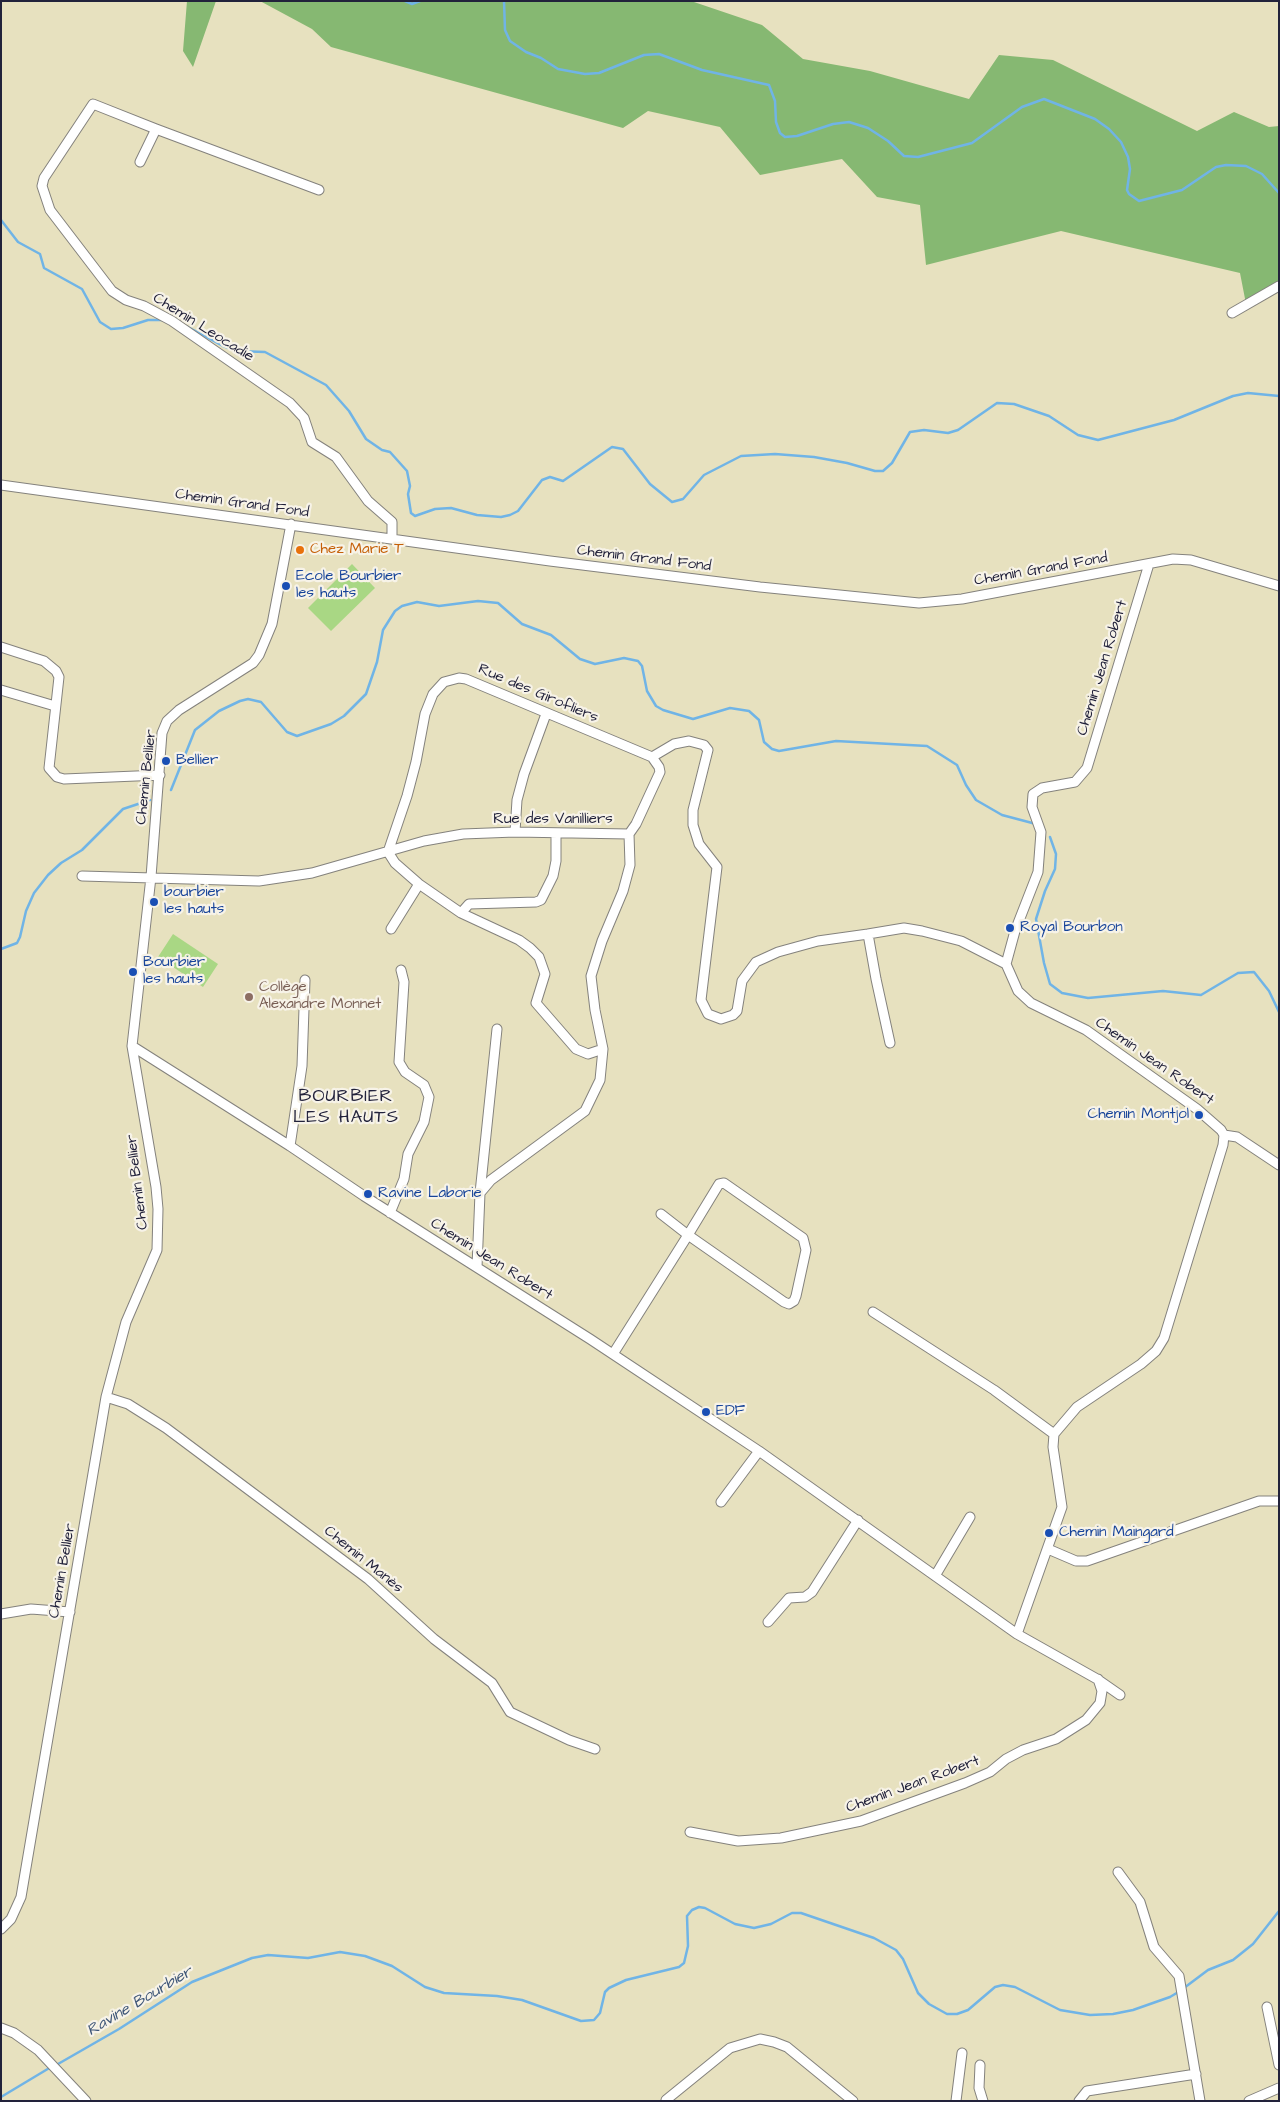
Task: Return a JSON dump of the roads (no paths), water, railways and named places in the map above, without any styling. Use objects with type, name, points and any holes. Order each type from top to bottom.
[{"type":"street","name":"Chemin Leocadie","points":[[156,130],[93,104],[44,178],[43,194],[55,217],[106,284],[118,296],[144,306],[172,321],[290,403],[304,418],[312,442],[336,457],[368,502],[392,522],[392,539]]},
{"type":"street","points":[[140,162],[156,130],[319,190]]},
{"type":"street","points":[[1232,313],[1279,286]]},
{"type":"street","name":"Chemin Grand Fond","points":[[1,485],[750,586],[919,603],[962,598],[1173,559],[1191,560],[1279,586]]},
{"type":"street","name":"Chemin Bellier","points":[[1,1929],[11,1919],[22,1897],[106,1397],[126,1322],[153,1263],[158,1245],[156,1187],[132,1046],[151,877],[162,734],[167,721],[179,710],[252,663],[259,656],[272,624],[291,524]]},
{"type":"street","name":"Chemin Jean Robert","points":[[1149,564],[1087,768],[1075,782],[1067,785],[1042,788],[1033,794],[1032,807],[1041,832],[1038,872],[1014,931],[1006,964],[1018,992],[1030,1003],[1086,1030],[1216,1123],[1224,1135]]},
{"type":"street","points":[[1,647],[51,665],[58,677],[49,768],[57,777],[64,779],[160,776]]},
{"type":"street","name":"Rue des Girofliers","points":[[388,852],[407,796],[428,704],[433,694],[444,682],[459,678],[466,680],[652,757]]},
{"type":"street","points":[[1,690],[55,706]]},
{"type":"street","points":[[515,832],[517,800],[546,714]]},
{"type":"street","points":[[629,834],[636,824],[660,772],[652,757],[674,744],[689,741],[704,745],[708,750],[693,810],[693,825],[699,844],[717,867],[701,1000],[708,1014],[721,1019],[733,1016],[737,1011],[742,981],[756,962],[778,952],[818,941],[904,928],[961,941],[1006,964]]},
{"type":"street","name":"Rue des Vanilliers","points":[[82,876],[259,881],[312,873],[454,835],[515,832],[629,834],[630,865],[623,891],[602,941],[591,976],[595,1010],[603,1049],[600,1080],[585,1111],[491,1180],[480,1193]]},
{"type":"street","points":[[461,912],[470,904],[536,902],[541,900],[553,876],[556,862],[556,832]]},
{"type":"street","points":[[388,852],[394,863],[419,884],[461,912],[519,940],[530,948],[539,958],[545,974],[536,1003],[576,1049],[588,1054],[603,1049]]},
{"type":"street","points":[[391,929],[419,884]]},
{"type":"street","points":[[868,934],[890,1043]]},
{"type":"street","points":[[390,1213],[404,1179],[408,1154],[424,1122],[429,1097],[424,1085],[405,1072],[399,1062],[404,982],[401,970]]},
{"type":"street","points":[[290,1146],[302,1066],[305,980]]},
{"type":"street","points":[[477,1267],[480,1193],[497,1029]]},
{"type":"street","name":"Chemin Jean Robert","points":[[132,1046],[290,1146],[390,1213],[613,1354],[759,1451],[1017,1634],[1098,1679],[1120,1695]]},
{"type":"street","points":[[1017,1634],[1062,1507],[1052,1447],[1054,1434],[1077,1407],[1142,1364],[1156,1350],[1164,1338],[1224,1145],[1224,1135],[1237,1137],[1279,1165]]},
{"type":"street","points":[[613,1354],[688,1235],[719,1184],[729,1185],[803,1238],[806,1250],[794,1301],[789,1304],[784,1302],[688,1235],[661,1214]]},
{"type":"street","points":[[873,1312],[994,1390],[1054,1434]]},
{"type":"street","name":"Chemin Manès","points":[[106,1397],[128,1404],[166,1428],[368,1578],[434,1639],[492,1683],[510,1712],[569,1740],[595,1749]]},
{"type":"street","points":[[721,1502],[759,1451]]},
{"type":"street","points":[[1048,1549],[1076,1562],[1087,1560],[1259,1501],[1279,1501]]},
{"type":"street","points":[[935,1576],[970,1517]]},
{"type":"street","points":[[768,1622],[789,1598],[805,1597],[812,1592],[858,1520]]},
{"type":"street","points":[[1,1614],[31,1609],[70,1612]]},
{"type":"street","name":"Chemin Jean Robert","points":[[690,1832],[738,1841],[781,1838],[862,1821],[966,1783],[990,1772],[1006,1759],[1023,1750],[1056,1739],[1086,1720],[1100,1703],[1102,1691],[1098,1679]]},
{"type":"street","points":[[1118,1872],[1140,1902],[1154,1947],[1179,1976],[1200,2101]]},
{"type":"street","points":[[1266,2007],[1279,2065]]},
{"type":"street","points":[[1,2028],[14,2033],[38,2050],[86,2101]]},
{"type":"street","points":[[666,2100],[730,2048],[760,2039],[774,2042],[787,2048],[853,2101]]},
{"type":"street","points":[[956,2101],[962,2053]]},
{"type":"street","points":[[980,2065],[979,2088],[983,2101]]},
{"type":"street","points":[[1078,2101],[1087,2091],[1196,2074]]},
{"type":"street","points":[[1249,2101],[1279,2088]]},
{"type":"waterway","points":[[405,1],[412,4],[420,1]]},
{"type":"waterway","points":[[504,1],[505,30],[510,41],[558,69],[585,74],[599,73],[644,55],[659,54],[702,70],[769,85],[775,101],[776,122],[780,133],[785,137],[797,136],[833,124],[849,122],[868,128],[888,141],[904,156],[918,157],[972,143],[1022,107],[1044,99],[1095,119],[1109,129],[1121,142],[1128,157],[1130,169],[1127,190],[1129,194],[1139,201],[1182,190],[1216,167],[1226,165],[1246,166],[1262,174],[1279,193]]},
{"type":"waterway","points":[[1,220],[18,242],[40,254],[44,268],[82,289],[100,322],[111,329],[123,328],[148,320],[164,320]]},
{"type":"waterway","points":[[186,326],[223,346],[237,351],[265,352],[326,385],[349,411],[366,439],[382,450],[390,452],[407,471],[410,486],[408,494],[411,513],[415,516],[435,509],[451,508],[477,515],[501,517],[510,515],[518,511],[542,480],[550,477],[563,481],[612,447],[623,449],[650,484],[672,502],[683,499],[704,475],[741,456],[775,454],[814,457],[847,463],[875,471],[883,471],[892,463],[910,432],[924,430],[948,433],[958,430],[997,403],[1014,404],[1049,416],[1078,435],[1098,440],[1174,420],[1233,396],[1248,393],[1279,396]]},
{"type":"waterway","name":"Ravine Laborie","points":[[171,790],[195,730],[219,711],[248,699],[261,702],[287,732],[297,736],[331,724],[344,716],[366,694],[377,662],[383,630],[395,611],[402,606],[417,602],[439,606],[478,601],[498,603],[522,624],[551,635],[580,659],[595,664],[624,658],[638,661],[642,666],[647,691],[656,706],[663,710],[693,719],[730,708],[749,711],[759,720],[764,742],[772,749],[779,751],[836,741],[927,746],[957,765],[966,785],[976,800],[1002,815],[1036,824]]},
{"type":"waterway","name":"Ravine Laborie","points":[[1,949],[17,943],[26,911],[34,893],[48,875],[61,863],[82,850],[123,809],[150,800]]},
{"type":"waterway","name":"Ravine Laborie","points":[[1050,837],[1056,854],[1055,869],[1045,891],[1036,919],[1050,984],[1062,993],[1088,998],[1163,991],[1201,995],[1238,973],[1254,972],[1269,991],[1279,1012]]},
{"type":"waterway","name":"Ravine Bourbier","points":[[58,2064],[119,2029],[192,1982],[252,1958],[268,1955],[308,1958],[340,1952],[365,1956],[392,1966],[425,1987],[444,1993],[497,1996],[522,2000],[581,2021],[594,2020],[600,2013],[605,1992],[609,1988],[626,1980],[679,1967],[684,1963],[688,1946],[687,1916],[692,1910],[699,1907],[705,1908],[735,1924],[754,1928],[771,1924],[792,1913],[801,1913],[874,1938],[896,1950],[903,1959],[918,1993],[929,2004],[947,2014],[957,2014],[968,2010],[995,1987],[1003,1985],[1015,1987],[1060,2010],[1090,2015],[1113,2014],[1133,2010],[1170,1997],[1180,1991]]},
{"type":"waterway","name":"Ravine Bourbier","points":[[1184,1988],[1208,1970],[1233,1960],[1253,1944],[1279,1911]]},
{"type":"waterway","name":"Ravine Bourbier","points":[[1,2097],[51,2067]]},
{"type":"place","name":"Chez Marie T","points":[[300,550]]},
{"type":"place","name":"Ecole Bourbier les hauts","points":[[286,586]]},
{"type":"place","name":"Bellier","points":[[166,761]]},
{"type":"place","name":"bourbier les hauts","points":[[154,902]]},
{"type":"place","name":"Royal Bourbon","points":[[1010,928]]},
{"type":"place","name":"Bourbier les hauts","points":[[133,972]]},
{"type":"place","name":"Collège Alexandre Monnet","points":[[249,997]]},
{"type":"place","name":"Chemin Montjol","points":[[1199,1115]]},
{"type":"place","name":"Ravine Laborie","points":[[368,1194]]},
{"type":"place","name":"EDF","points":[[706,1412]]},
{"type":"place","name":"Chemin Maingard","points":[[1049,1533]]},
{"type":"district","name":"BOURBIER LES HAUTS","points":[[346,1107]]}]
